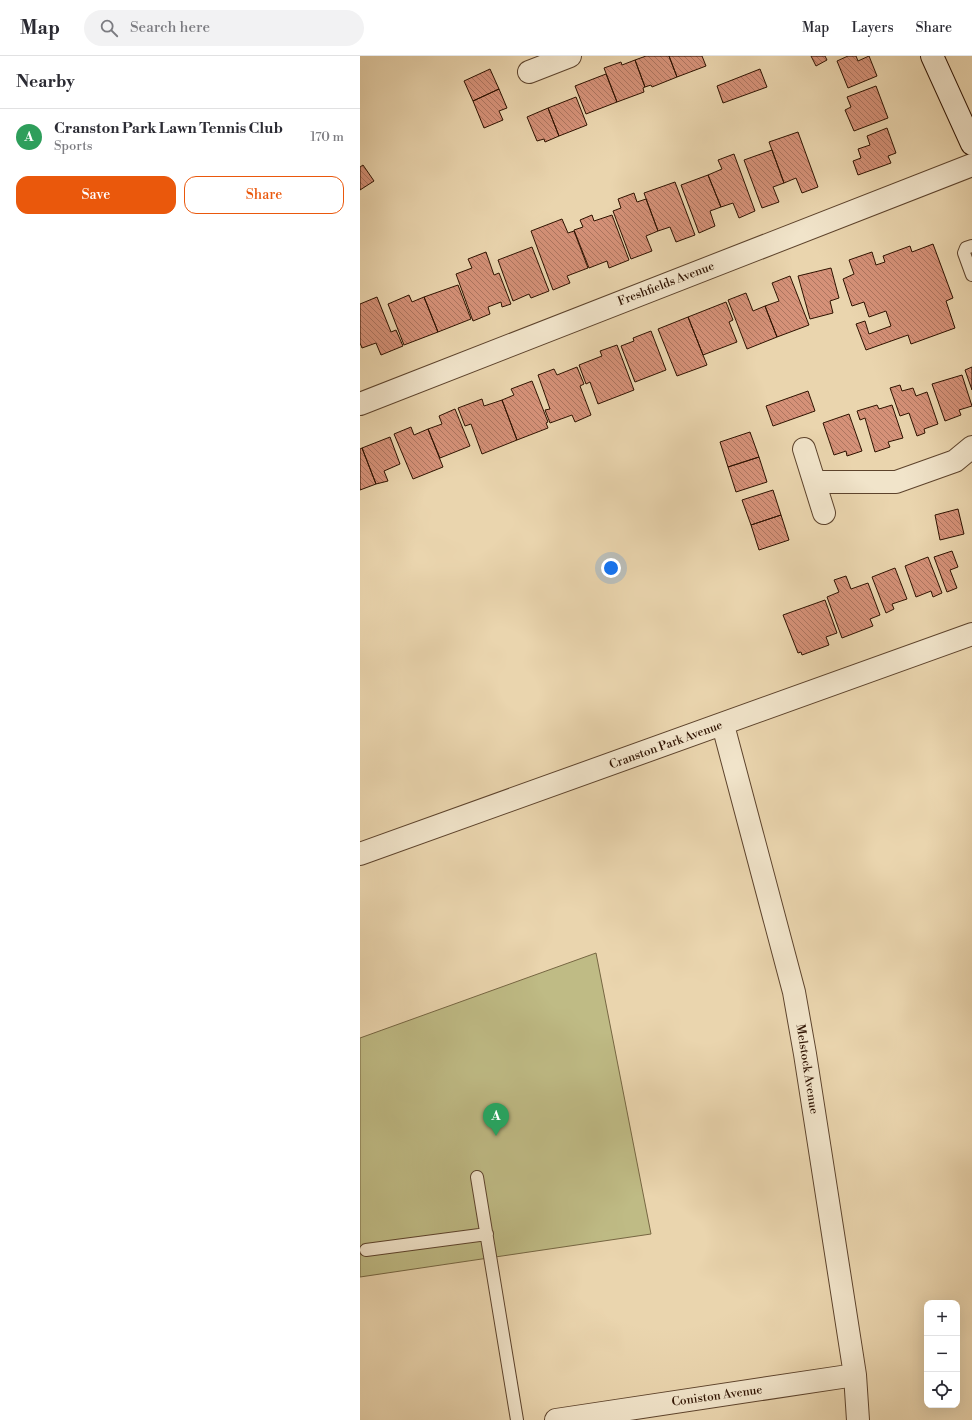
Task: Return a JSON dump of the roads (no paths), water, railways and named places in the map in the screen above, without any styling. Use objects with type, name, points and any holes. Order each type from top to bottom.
[{"type":"street","points":[[529,72],[570,56]]},
{"type":"street","points":[[932,56],[972,144]]},
{"type":"street","name":"Freshfields Avenue","points":[[360,404],[972,165]]},
{"type":"street","points":[[816,482],[896,482],[955,461],[972,447]]},
{"type":"street","points":[[804,449],[816,482],[824,512]]},
{"type":"street","name":"Cranston Park Avenue","points":[[360,854],[723,725],[972,634]]},
{"type":"street","name":"Melstock Avenue","points":[[723,725],[794,992],[855,1376],[858,1420]]},
{"type":"street","name":"Coniston Avenue","points":[[556,1420],[855,1376]]},
{"type":"lane","points":[[972,246],[966,248],[964,254],[972,275]]},
{"type":"lane","points":[[478,1177],[518,1420]]},
{"type":"lane","points":[[366,1250],[487,1234]]},
{"type":"place","name":"Cranston Park Lawn Tennis Club","points":[[496,1136]]}]
